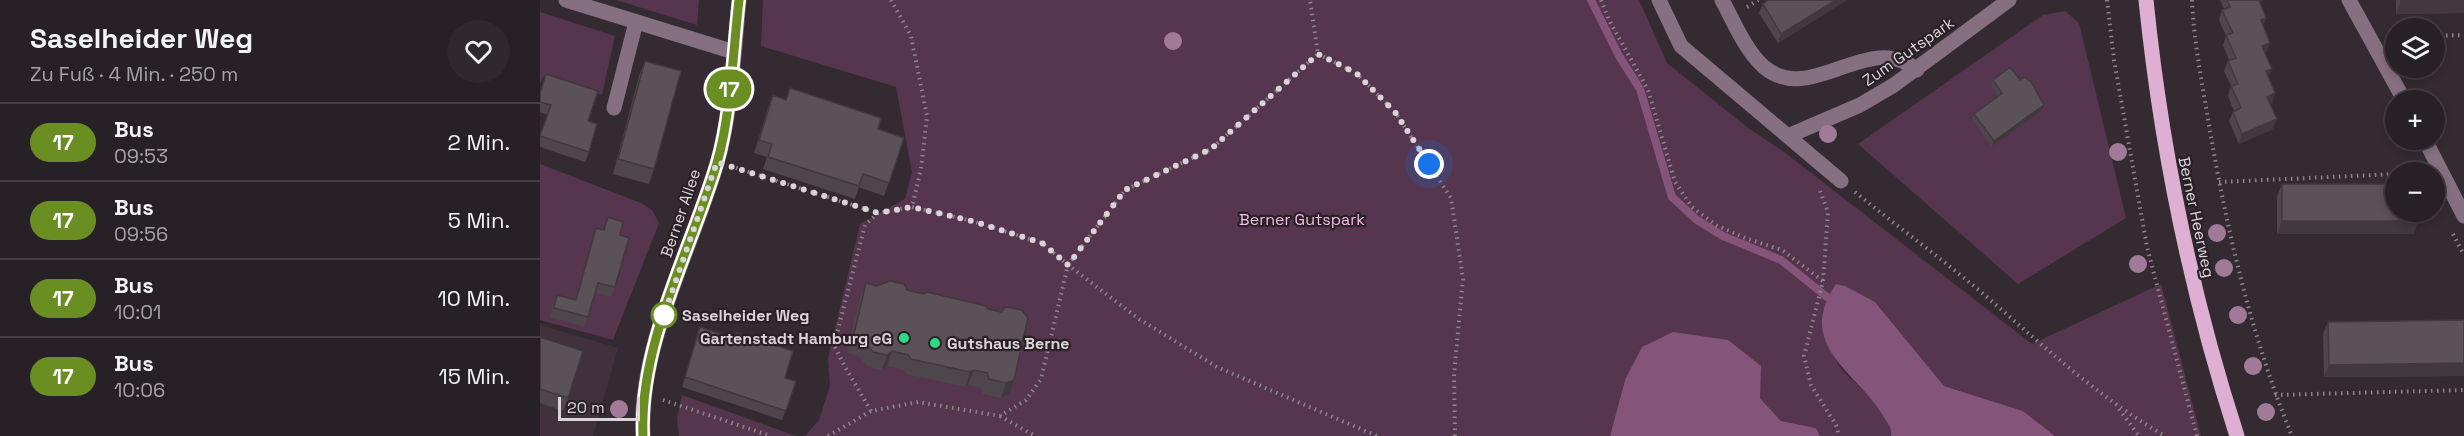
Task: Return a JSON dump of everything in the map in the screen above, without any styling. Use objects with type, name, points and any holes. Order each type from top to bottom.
[{"type":"main road","name":"Berner Heerweg","points":[[2145,0],[2168,165],[2193,285],[2237,436]]},
{"type":"street","points":[[566,0],[734,52]]},
{"type":"street","name":"Berner Allee","points":[[643,436],[645,394],[663,318],[717,162],[734,52],[739,0]]},
{"type":"street","points":[[1659,0],[1681,46],[1841,181]]},
{"type":"street","points":[[1722,0],[1762,65],[1787,78],[1799,80],[1813,77],[1845,65],[1885,57],[1907,62],[1917,70]]},
{"type":"street","name":"Zum Gutspark","points":[[1788,136],[1860,105],[1917,70],[2009,0]]},
{"type":"street","points":[[2349,0],[2398,90]]},
{"type":"street","points":[[614,108],[636,22]]},
{"type":"street","points":[[2430,150],[2464,216]]},
{"type":"path","points":[[891,0],[911,36],[927,116],[921,169],[912,207]]},
{"type":"path","points":[[1310,0],[1318,54]]},
{"type":"path","points":[[1601,0],[1609,20],[1648,90],[1675,182],[1692,207],[1716,225],[1745,238],[1782,250],[1823,281]]},
{"type":"path","points":[[2107,0],[2114,60],[2147,247],[2197,436]]},
{"type":"path","points":[[2192,0],[2194,34],[2219,182],[2250,312],[2275,395],[2292,436]]},
{"type":"path","points":[[2445,36],[2464,35]]},
{"type":"path","points":[[1000,416],[1026,400],[1041,380],[1068,265],[1125,190],[1211,149],[1318,54]]},
{"type":"path","points":[[1318,54],[1356,73],[1395,112],[1451,198],[1463,279],[1454,374],[1455,436]]},
{"type":"path","points":[[1803,149],[1828,212],[1823,281],[1804,356],[1811,385],[1836,425],[1839,436]]},
{"type":"path","points":[[717,162],[878,213],[912,207],[972,221],[1042,243],[1139,319],[1217,367],[1377,436]]},
{"type":"path","points":[[2219,182],[2385,174]]},
{"type":"path","points":[[1841,181],[1989,298],[2078,377],[2116,406],[2165,436]]},
{"type":"path","points":[[871,411],[834,345],[866,225],[878,213]]},
{"type":"path","points":[[2275,395],[2464,390]]},
{"type":"path","points":[[645,394],[771,436]]},
{"type":"path","points":[[830,436],[871,411],[918,402],[1000,416],[1035,436]]},
{"type":"path","points":[[2116,406],[2139,436]]},
{"type":"shaded area","points":[[1836,284],[1845,286],[1875,302],[1944,386],[2023,411],[2055,436],[1891,436],[1889,425],[1874,403],[1835,358],[1826,342],[1822,325],[1825,306]]},
{"type":"shaded area","points":[[540,325],[618,348],[593,436],[540,436]]},
{"type":"shaded area","points":[[1673,332],[1728,340],[1761,366],[1760,398],[1781,421],[1816,428],[1820,436],[1610,436],[1625,380],[1642,347]]},
{"type":"green space","points":[[616,0],[699,0],[697,25]]},
{"type":"green space","name":"Berner Gutspark","points":[[763,0],[1639,0],[1667,63],[1747,127],[1784,152],[2032,344],[2161,284],[2201,436],[2055,436],[2023,411],[1944,386],[1875,302],[1827,297],[1823,329],[1830,348],[1840,367],[1880,408],[1890,427],[1891,436],[1820,436],[1816,428],[1781,421],[1760,398],[1625,380],[1610,436],[805,436],[819,420],[830,386],[828,358],[860,224],[905,199],[912,172],[896,87],[761,46]]},
{"type":"green space","points":[[2065,11],[2079,23],[2126,218],[2018,284],[1858,144],[2043,15]]},
{"type":"green space","points":[[540,12],[615,36],[602,95],[544,75],[540,84]]},
{"type":"green space","points":[[540,164],[641,203],[652,210],[659,223],[613,340],[540,320]]},
{"type":"green space","points":[[682,395],[796,436],[679,436],[677,418]]},
{"type":"building","points":[[1768,0],[1836,0],[1781,34],[1763,4]]},
{"type":"building","points":[[2227,0],[2259,0],[2266,18],[2261,20],[2270,43],[2262,46],[2272,69],[2266,71],[2275,93],[2267,97],[2277,119],[2242,134],[2233,112],[2241,108],[2231,86],[2238,84],[2228,61],[2236,58],[2226,35],[2233,33],[2222,10],[2230,7]]},
{"type":"building","points":[[2401,0],[2464,0],[2401,1]]},
{"type":"building","points":[[645,61],[681,71],[654,169],[618,159]]},
{"type":"building","points":[[2010,67],[2020,80],[2024,77],[2031,82],[2044,105],[1994,141],[1974,114],[2002,93],[1993,80]]},
{"type":"building","points":[[546,74],[598,91],[588,121],[597,124],[589,152],[540,136],[551,105],[540,102],[540,93]]},
{"type":"building","points":[[790,88],[881,118],[878,129],[904,138],[889,183],[863,174],[859,186],[768,157],[772,144],[759,140],[773,95],[786,100]]},
{"type":"building","points":[[2282,184],[2385,184],[2385,221],[2282,221]]},
{"type":"building","points":[[608,217],[623,222],[620,235],[629,238],[615,287],[598,283],[588,317],[554,308],[557,295],[576,300],[596,228],[604,230]]},
{"type":"building","name":"Gutshaus Berne","points":[[890,281],[904,284],[907,290],[923,294],[927,292],[986,306],[988,309],[1001,312],[1006,307],[1022,310],[1028,318],[1014,380],[1006,383],[989,379],[987,373],[974,370],[970,372],[911,359],[908,355],[892,351],[887,355],[873,352],[863,341],[853,338],[866,283],[876,286]]},
{"type":"building","points":[[2464,320],[2464,363],[2329,365],[2328,322]]},
{"type":"building","points":[[700,327],[734,338],[736,333],[793,351],[785,378],[796,381],[786,411],[685,377]]},
{"type":"building","points":[[540,337],[583,351],[568,398],[540,389]]},
{"type":"waterway","points":[[1591,0],[1619,56],[1640,89],[1672,197],[1697,220],[1723,236],[1781,260],[1827,297]]},
{"type":"bus line","name":"17","points":[[643,436],[645,394],[663,318],[717,162],[726,112],[739,0]]},
{"type":"place","name":"Saselheider Weg","points":[[664,315]]},
{"type":"place","name":"Gartenstadt Hamburg eG","points":[[904,338]]},
{"type":"place","name":"Gutshaus Berne","points":[[935,343]]},
{"type":"route","points":[[664,315],[663,318],[717,162],[878,213],[912,207],[972,221],[1042,243],[1068,265],[1125,190],[1211,149],[1318,54],[1356,73],[1395,112],[1429,164]]}]
